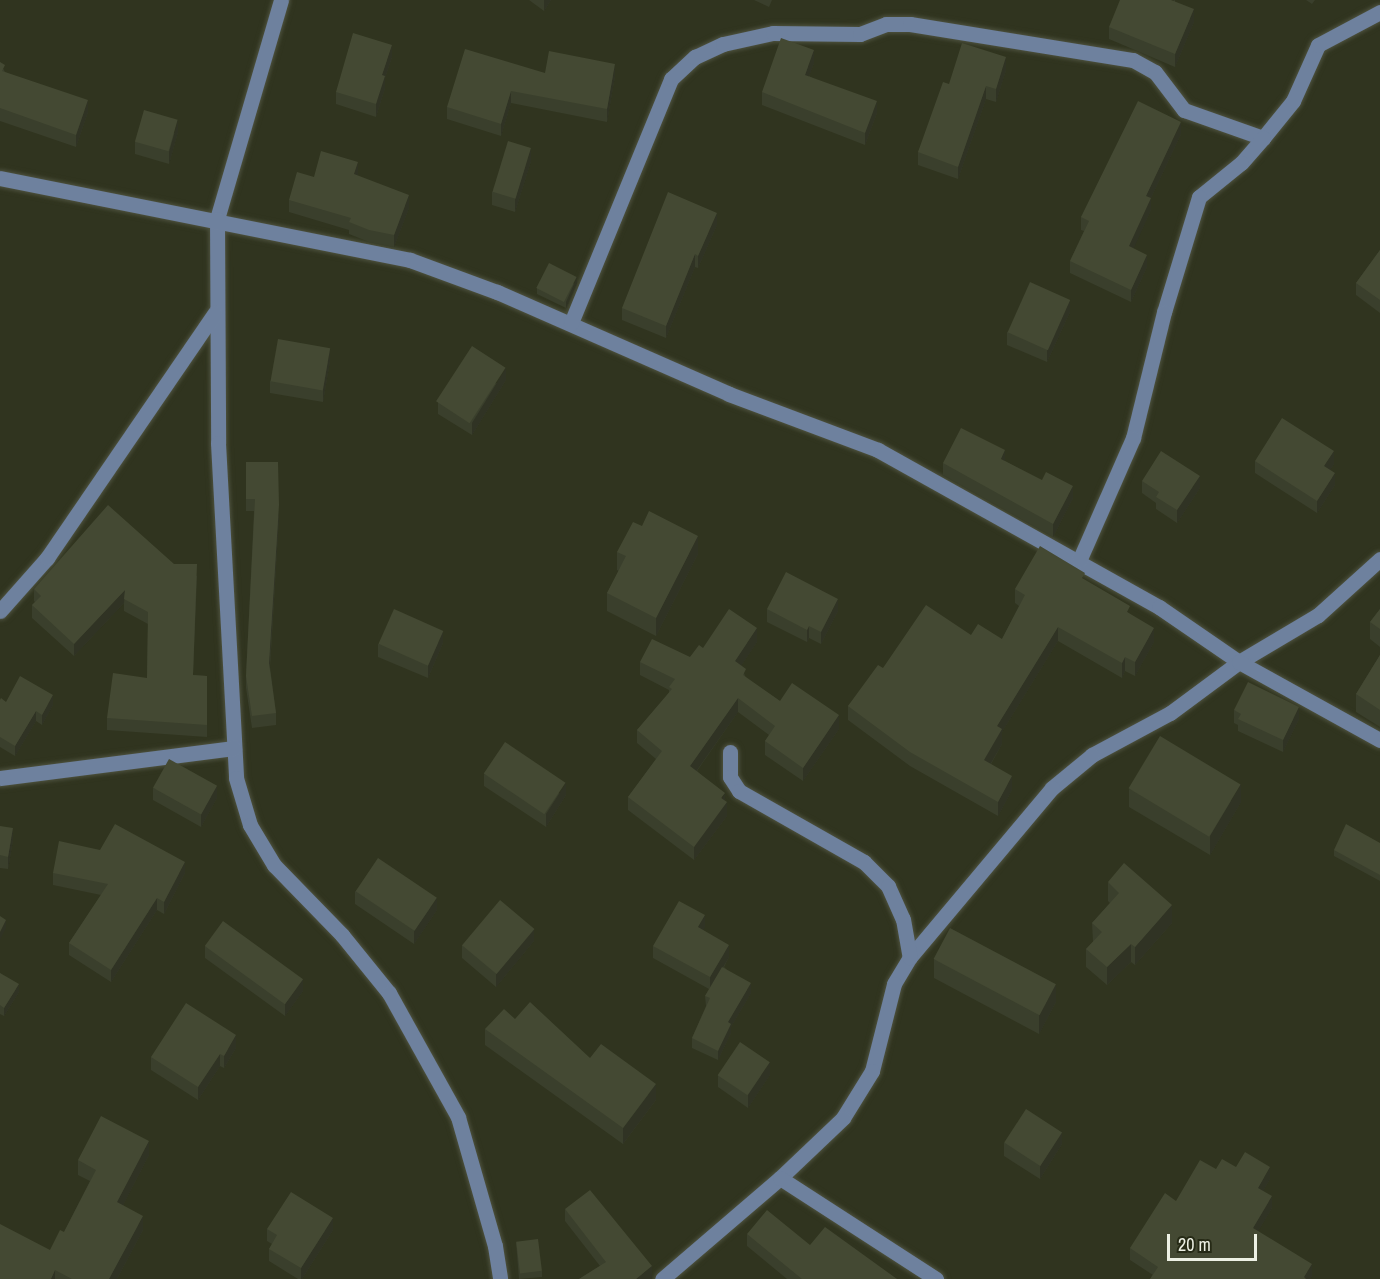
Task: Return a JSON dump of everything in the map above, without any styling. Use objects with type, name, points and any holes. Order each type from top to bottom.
[{"type":"street","points":[[282,0],[217,219],[215,313],[218,443],[236,778],[249,825],[274,865],[342,935],[389,993],[458,1118],[495,1246],[500,1279]]},
{"type":"street","points":[[1079,561],[1133,438],[1170,289],[1199,197],[1241,163],[1293,101],[1318,45],[1380,12]]},
{"type":"street","points":[[571,323],[671,79],[695,57],[723,44],[773,33],[860,34],[886,24],[910,24],[1133,60],[1155,72],[1184,110],[1263,138]]},
{"type":"street","points":[[0,178],[217,219],[411,260],[571,323],[729,394],[878,450],[1159,607],[1239,662],[1380,740]]},
{"type":"street","points":[[0,611],[46,558],[215,313]]},
{"type":"street","points":[[662,1279],[780,1178],[843,1118],[872,1071],[894,984],[910,957],[1052,788],[1092,755],[1170,713],[1239,662],[1318,615],[1380,559]]},
{"type":"street","points":[[0,778],[234,748]]},
{"type":"street","points":[[730,752],[730,777],[739,790],[864,862],[888,886],[903,919],[910,957]]},
{"type":"street","points":[[780,1178],[936,1279]]},
{"type":"building","points":[[1120,0],[1171,0],[1194,9],[1175,54],[1109,27]]},
{"type":"building","points":[[353,33],[392,45],[376,104],[336,92]]},
{"type":"building","points":[[781,38],[814,50],[805,75],[877,101],[865,133],[762,92]]},
{"type":"building","points":[[962,43],[1006,57],[996,89],[986,86],[958,167],[918,152],[943,82],[949,84]]},
{"type":"building","points":[[465,49],[545,73],[549,51],[615,64],[607,109],[511,91],[501,124],[447,107]]},
{"type":"building","points":[[0,62],[5,65],[2,71],[88,100],[76,135],[0,108]]},
{"type":"building","points":[[1138,101],[1181,122],[1146,196],[1151,198],[1129,246],[1147,255],[1131,290],[1070,261],[1089,221],[1081,217]]},
{"type":"building","points":[[144,110],[178,120],[169,151],[135,142]]},
{"type":"building","points":[[508,141],[531,148],[515,199],[493,192]]},
{"type":"building","points":[[321,151],[358,162],[354,174],[409,195],[394,235],[369,230],[349,222],[351,218],[289,200],[297,172],[314,177]]},
{"type":"building","points":[[668,192],[717,213],[698,256],[695,254],[666,326],[622,308]]},
{"type":"building","points":[[1380,250],[1380,300],[1356,283]]},
{"type":"building","points":[[549,263],[577,277],[564,302],[536,288]]},
{"type":"building","points":[[1030,282],[1070,300],[1048,350],[1008,332]]},
{"type":"building","points":[[278,339],[330,348],[323,391],[271,381]]},
{"type":"building","points":[[472,346],[506,368],[470,423],[436,401]]},
{"type":"building","points":[[1282,418],[1334,451],[1324,466],[1335,473],[1317,501],[1255,461]]},
{"type":"building","points":[[961,428],[1005,450],[1001,459],[1042,480],[1046,472],[1073,486],[1053,524],[943,463]]},
{"type":"building","points":[[1161,451],[1200,476],[1177,510],[1156,497],[1159,492],[1142,481]]},
{"type":"building","points":[[246,462],[278,462],[279,505],[269,663],[276,713],[252,716],[246,676],[255,499],[246,499]]},
{"type":"building","points":[[108,505],[174,564],[197,564],[193,675],[207,676],[207,725],[107,718],[113,673],[147,678],[148,612],[124,599],[125,590],[74,644],[32,605],[41,596],[34,589]]},
{"type":"building","points":[[649,511],[698,536],[656,618],[607,593],[626,556],[617,552],[633,522],[642,526]]},
{"type":"building","points":[[1040,546],[1085,573],[1082,578],[1130,606],[1127,612],[1154,628],[1135,662],[1125,657],[1122,663],[1058,627],[997,726],[1002,729],[984,760],[1012,776],[998,802],[910,752],[848,706],[878,665],[883,668],[926,605],[971,635],[978,624],[1002,639],[1025,595],[1015,589]]},
{"type":"building","points":[[786,572],[838,599],[821,632],[809,626],[807,630],[767,609]]},
{"type":"building","points":[[394,609],[443,631],[428,666],[379,644]]},
{"type":"building","points":[[729,609],[757,628],[735,661],[746,669],[743,675],[780,701],[792,683],[839,715],[803,768],[765,741],[775,726],[738,698],[690,766],[725,793],[721,798],[727,802],[694,847],[628,797],[662,751],[637,730],[672,689],[669,687],[675,679],[640,662],[652,639],[690,657],[699,645],[703,648]]},
{"type":"building","points":[[1380,609],[1380,629],[1370,622]]},
{"type":"building","points":[[1380,655],[1380,710],[1356,694]]},
{"type":"building","points":[[20,676],[53,695],[42,715],[36,711],[15,746],[0,737],[0,700],[1,698],[6,702]]},
{"type":"building","points":[[1248,682],[1299,707],[1283,740],[1238,719],[1241,714],[1234,710]]},
{"type":"building","points":[[1160,736],[1241,784],[1209,837],[1129,788]]},
{"type":"building","points":[[505,742],[566,783],[544,814],[484,774]]},
{"type":"building","points":[[169,759],[217,786],[201,815],[153,788]]},
{"type":"building","points":[[115,824],[185,862],[164,902],[157,898],[111,970],[69,943],[108,884],[53,873],[59,841],[100,850]]},
{"type":"building","points":[[1346,824],[1380,843],[1380,875],[1334,850]]},
{"type":"building","points":[[0,826],[13,828],[8,857],[0,855]]},
{"type":"building","points":[[378,858],[437,898],[414,931],[356,891]]},
{"type":"building","points":[[1124,863],[1172,905],[1135,947],[1131,944],[1107,967],[1086,949],[1102,932],[1092,923],[1119,893],[1108,882]]},
{"type":"building","points":[[500,900],[534,929],[497,974],[462,945]]},
{"type":"building","points":[[679,901],[705,915],[698,927],[729,945],[710,977],[653,946]]},
{"type":"building","points":[[0,916],[6,920],[0,932]]},
{"type":"building","points":[[223,921],[303,979],[285,1004],[205,946]]},
{"type":"building","points":[[950,928],[1056,984],[1040,1015],[934,959]]},
{"type":"building","points":[[722,967],[751,983],[728,1022],[731,1024],[718,1051],[692,1038],[710,998],[705,996]]},
{"type":"building","points":[[0,973],[19,984],[4,1008],[0,1005]]},
{"type":"building","points":[[530,1002],[590,1058],[601,1044],[656,1084],[623,1128],[485,1029],[504,1009],[515,1019]]},
{"type":"building","points":[[186,1003],[236,1035],[224,1056],[220,1054],[198,1087],[151,1057]]},
{"type":"building","points":[[740,1042],[770,1062],[747,1095],[718,1075]]},
{"type":"building","points":[[1026,1109],[1062,1132],[1040,1166],[1004,1143]]},
{"type":"building","points":[[101,1116],[149,1141],[117,1202],[143,1216],[109,1279],[72,1279],[55,1270],[51,1279],[0,1279],[0,1224],[50,1250],[60,1230],[64,1232],[96,1170],[78,1160]]},
{"type":"building","points":[[1245,1152],[1270,1167],[1258,1188],[1272,1196],[1253,1228],[1312,1264],[1304,1277],[1306,1279],[1150,1279],[1158,1267],[1130,1248],[1165,1193],[1176,1201],[1200,1160],[1216,1169],[1222,1159],[1236,1167]]},
{"type":"building","points":[[590,1190],[652,1266],[636,1279],[579,1279],[606,1262],[565,1209]]},
{"type":"building","points":[[291,1192],[333,1218],[301,1268],[269,1249],[277,1235],[267,1229]]},
{"type":"building","points":[[767,1210],[810,1245],[825,1227],[897,1279],[802,1279],[747,1234]]},
{"type":"building","points":[[538,1239],[542,1271],[520,1273],[516,1242]]}]
